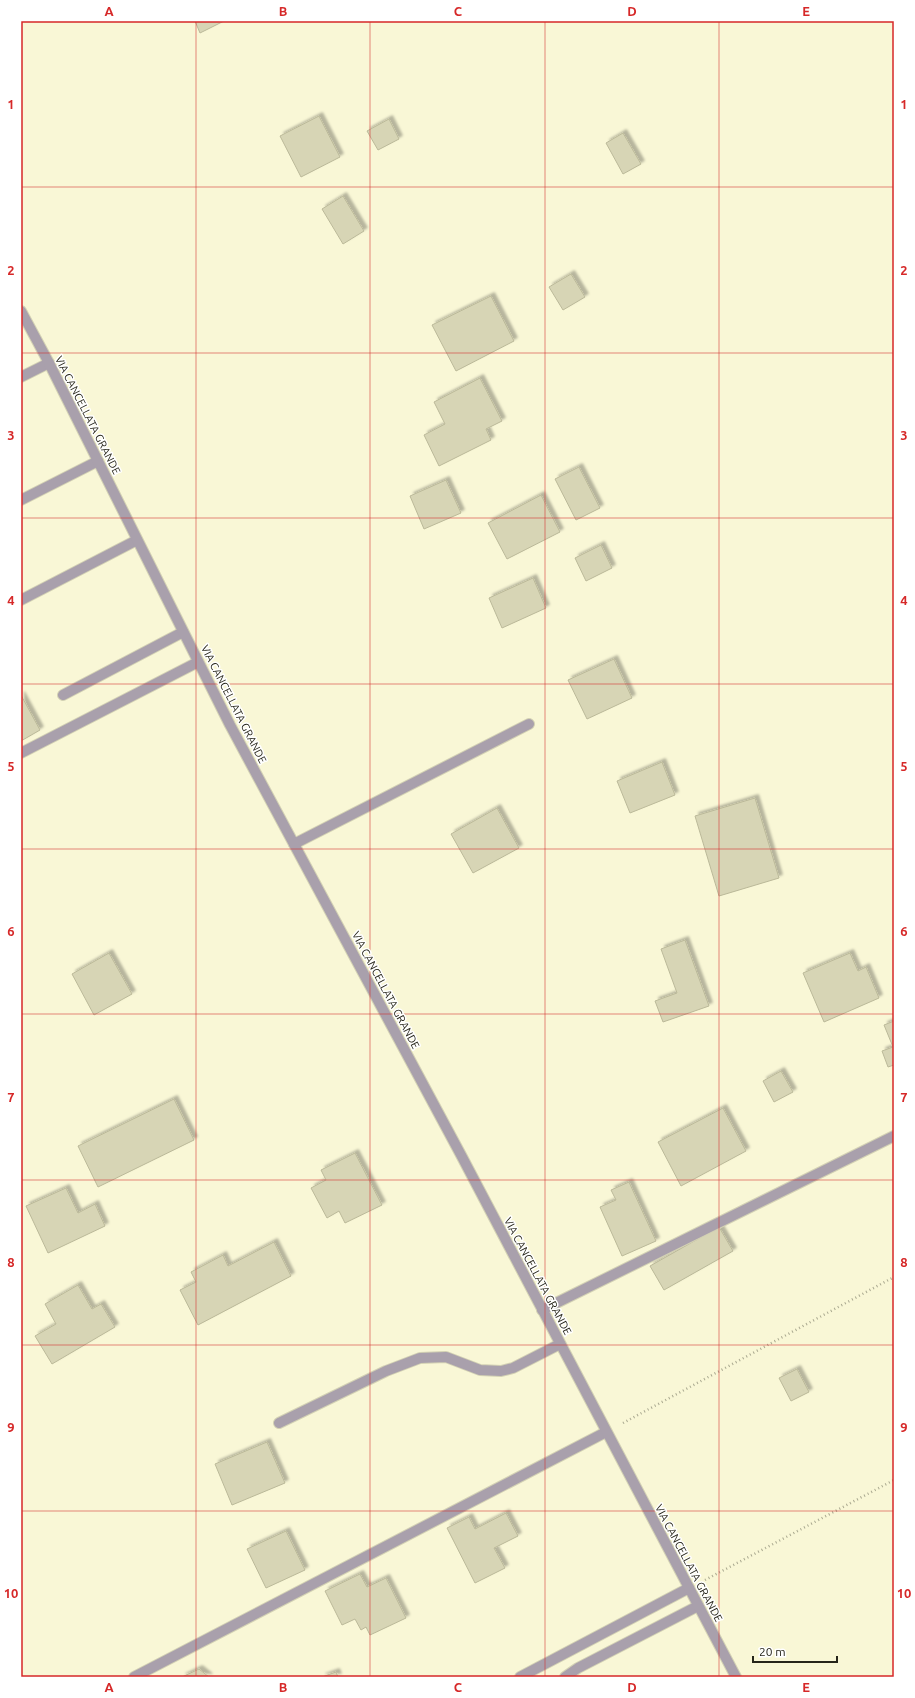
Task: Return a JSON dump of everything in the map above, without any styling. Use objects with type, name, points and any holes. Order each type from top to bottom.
[{"type":"street","name":"VIA CANCELLATA GRANDE","points":[[21,311],[49,362],[198,662],[736,1677]]},
{"type":"street","points":[[21,377],[49,362]]},
{"type":"street","points":[[21,500],[98,460]]},
{"type":"street","points":[[21,600],[137,540]]},
{"type":"street","points":[[63,695],[184,632]]},
{"type":"street","points":[[21,753],[198,662]]},
{"type":"street","points":[[294,844],[529,724]]},
{"type":"street","points":[[542,1310],[894,1136]]},
{"type":"street","points":[[279,1424],[391,1369],[420,1358],[446,1357],[480,1370],[501,1372],[513,1368],[560,1344]]},
{"type":"street","points":[[134,1677],[606,1432]]},
{"type":"street","points":[[520,1677],[689,1588]]},
{"type":"street","points":[[565,1677],[578,1668],[698,1606]]},
{"type":"path","points":[[606,1432],[894,1277]]},
{"type":"path","points":[[689,1588],[894,1480]]},
{"type":"building","points":[[195,21],[224,21],[200,33]]},
{"type":"building","points":[[319,116],[340,157],[301,177],[280,136]]},
{"type":"building","points":[[389,119],[399,139],[378,150],[367,131]]},
{"type":"building","points":[[623,133],[641,164],[623,174],[606,143]]},
{"type":"building","points":[[343,196],[364,231],[343,244],[322,209]]},
{"type":"building","points":[[571,274],[585,297],[563,310],[549,287]]},
{"type":"building","points":[[491,296],[514,341],[456,371],[432,325]]},
{"type":"building","points":[[480,378],[502,421],[486,429],[491,440],[439,466],[424,435],[445,424],[434,402]]},
{"type":"building","points":[[579,467],[600,508],[576,520],[555,479]]},
{"type":"building","points":[[446,480],[461,513],[424,529],[410,496]]},
{"type":"building","points":[[541,495],[560,532],[507,559],[488,523]]},
{"type":"building","points":[[601,545],[612,568],[586,581],[575,558]]},
{"type":"building","points":[[533,578],[546,608],[502,628],[489,598]]},
{"type":"building","points":[[614,659],[632,698],[587,719],[568,680]]},
{"type":"building","points":[[21,695],[40,730],[21,741]]},
{"type":"building","points":[[662,762],[675,795],[630,813],[617,781]]},
{"type":"building","points":[[755,798],[779,878],[719,896],[695,816]]},
{"type":"building","points":[[497,808],[519,848],[473,873],[451,834]]},
{"type":"building","points":[[685,940],[709,1006],[663,1022],[655,1001],[677,993],[661,949]]},
{"type":"building","points":[[109,953],[132,994],[94,1015],[72,974]]},
{"type":"building","points":[[850,953],[858,971],[866,967],[879,998],[824,1022],[803,973]]},
{"type":"building","points":[[894,1021],[894,1065],[888,1067],[882,1051],[893,1047],[884,1025]]},
{"type":"building","points":[[781,1071],[793,1092],[774,1102],[763,1081]]},
{"type":"building","points":[[174,1099],[194,1140],[98,1187],[78,1146]]},
{"type":"building","points":[[723,1108],[746,1151],[681,1186],[658,1142]]},
{"type":"building","points":[[355,1153],[382,1205],[345,1223],[339,1211],[327,1218],[311,1188],[326,1180],[321,1170]]},
{"type":"building","points":[[629,1182],[656,1241],[622,1256],[600,1207],[616,1200],[611,1190]]},
{"type":"building","points":[[66,1188],[78,1213],[95,1204],[105,1226],[48,1253],[26,1206]]},
{"type":"building","points":[[719,1227],[733,1251],[664,1290],[650,1266]]},
{"type":"building","points":[[274,1242],[291,1276],[198,1325],[180,1290],[196,1282],[191,1272],[223,1255],[228,1266]]},
{"type":"building","points":[[78,1285],[92,1309],[101,1304],[115,1327],[52,1364],[35,1336],[56,1324],[45,1304]]},
{"type":"building","points":[[797,1369],[809,1392],[791,1401],[779,1378]]},
{"type":"building","points":[[267,1442],[285,1483],[232,1505],[215,1464]]},
{"type":"building","points":[[506,1513],[518,1536],[494,1548],[505,1568],[475,1583],[447,1528],[469,1517],[475,1529]]},
{"type":"building","points":[[286,1531],[305,1570],[266,1588],[247,1549]]},
{"type":"building","points":[[360,1574],[367,1587],[386,1578],[406,1618],[370,1635],[366,1627],[361,1630],[355,1619],[342,1625],[325,1591]]},
{"type":"building","points":[[199,1669],[209,1677],[182,1677]]},
{"type":"building","points":[[336,1672],[338,1677],[322,1677]]}]
